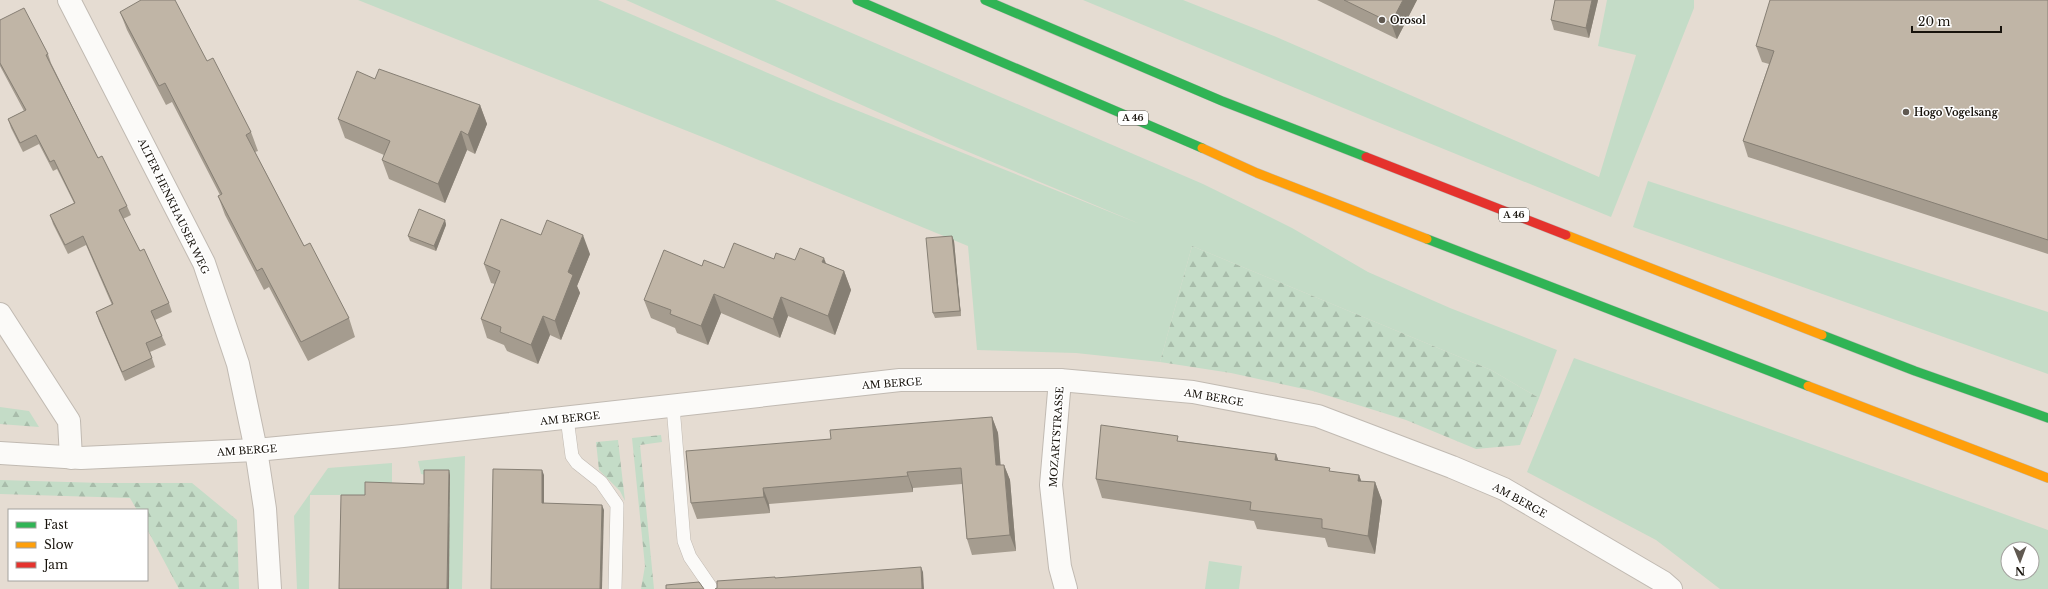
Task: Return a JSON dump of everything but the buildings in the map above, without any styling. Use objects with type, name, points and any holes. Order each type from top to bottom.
[{"type":"highway","name":"A 46","points":[[856,0],[1164,131],[1257,174],[2048,478]]},
{"type":"highway","name":"A 46","points":[[985,0],[1244,110],[1916,371],[2048,418]]},
{"type":"street","name":"ALTER HENKHAUSER WEG","points":[[69,0],[204,263],[238,364],[256,450],[265,509],[270,589]]},
{"type":"street","points":[[0,314],[69,421],[71,458]]},
{"type":"street","name":"AM BERGE","points":[[0,453],[71,458],[256,450],[403,436],[900,380],[1060,380],[1194,392],[1318,416],[1452,467],[1504,489],[1663,582],[1672,589]]},
{"type":"street","name":"MOZARTSTRASSE","points":[[1060,380],[1051,485],[1060,567],[1066,589]]},
{"type":"lane","points":[[672,406],[684,541],[690,558],[712,589]]},
{"type":"lane","points":[[566,418],[572,456],[577,463],[601,482],[617,505],[615,589]]},
{"type":"green space","points":[[358,0],[598,0],[831,100],[1140,224],[947,143],[626,0],[775,0],[1203,184],[1292,228],[1368,272],[1450,308],[1557,350],[1539,398],[1491,370],[1192,246],[1160,362],[1076,353],[977,350],[968,246],[715,142]]},
{"type":"green space","points":[[1083,0],[1183,0],[1274,36],[1599,177],[1636,55],[1598,46],[1607,0],[1694,0],[1694,8],[1611,217]]},
{"type":"green space","points":[[1648,181],[2048,312],[2048,374],[1633,227]]},
{"type":"green space","points":[[1192,246],[1491,370],[1539,398],[1520,445],[1476,449],[1406,420],[1313,391],[1231,373],[1160,362]]},
{"type":"green space","points":[[1574,358],[2048,530],[2048,589],[1720,589],[1656,540],[1527,472]]},
{"type":"green space","points":[[0,407],[29,411],[39,427],[0,424]]},
{"type":"green space","points":[[661,435],[662,442],[640,445],[654,589],[641,589],[645,566],[632,438]]},
{"type":"green space","points":[[618,440],[625,501],[620,491],[599,470],[596,442]]},
{"type":"green space","points":[[465,456],[462,589],[449,589],[426,475],[421,474],[418,461]]},
{"type":"green space","points":[[392,463],[392,488],[366,500],[342,495],[310,495],[309,589],[297,589],[294,516],[328,468]]},
{"type":"green space","points":[[0,480],[102,483],[192,483],[237,520],[239,589],[179,589],[148,531],[148,509],[136,509],[130,498],[0,494]]},
{"type":"green space","points":[[1209,561],[1242,566],[1239,589],[1205,589]]},
{"type":"traffic: fast","points":[[857,0],[1202,148]]},
{"type":"traffic: fast","points":[[985,0],[1222,101],[1366,157]]},
{"type":"traffic: fast","points":[[1427,239],[1808,386]]},
{"type":"traffic: fast","points":[[1822,335],[1915,371],[2048,418]]},
{"type":"traffic: slow","points":[[1202,148],[1257,173],[1427,239]]},
{"type":"traffic: slow","points":[[1566,235],[1822,335]]},
{"type":"traffic: slow","points":[[1808,386],[2048,478]]},
{"type":"traffic: jam","points":[[1366,157],[1566,235]]},
{"type":"place","name":"Orosol","points":[[1382,20]]},
{"type":"place","name":"Hogo Vogelsang","points":[[1906,112]]}]
